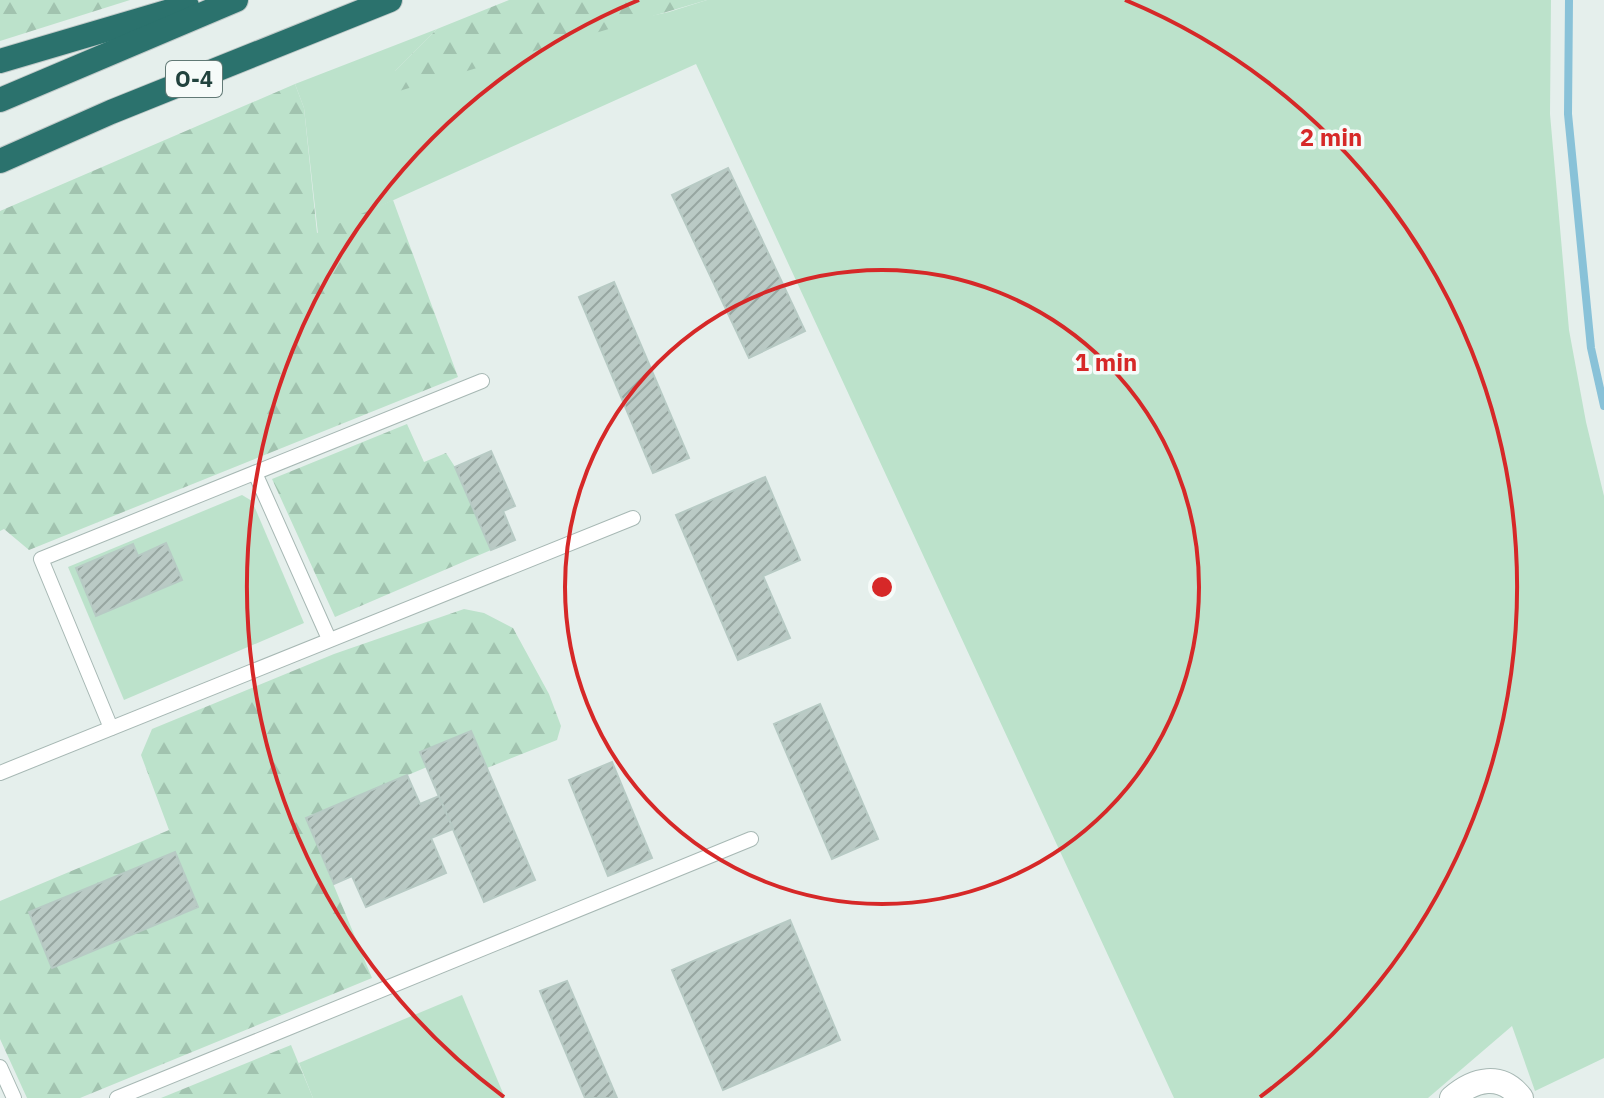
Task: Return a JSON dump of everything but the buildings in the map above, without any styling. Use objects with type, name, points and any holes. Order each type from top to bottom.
[{"type":"highway","points":[[0,61],[208,0]]},
{"type":"highway","name":"O-4","points":[[0,100],[236,0]]},
{"type":"highway","name":"O-4","points":[[0,161],[111,112],[390,0]]},
{"type":"highway","points":[[0,173],[111,112]]},
{"type":"street","points":[[1452,1098],[1465,1087],[1480,1082],[1501,1081],[1514,1088],[1521,1098]]},
{"type":"lane","points":[[111,728],[41,559],[482,381]]},
{"type":"lane","points":[[255,473],[329,639]]},
{"type":"lane","points":[[0,773],[633,518]]},
{"type":"lane","points":[[117,1098],[751,839]]},
{"type":"lane","points":[[0,1067],[14,1098]]},
{"type":"green space","points":[[0,0],[130,0],[0,41]]},
{"type":"green space","points":[[509,0],[707,0],[399,91],[395,71],[437,29]]},
{"type":"green space","points":[[707,0],[1551,0],[1550,114],[1569,330],[1604,496],[1604,1058],[1535,1091],[1512,1026],[1428,1098],[1174,1098],[696,64],[318,234],[304,108],[295,84],[437,29],[395,71],[669,12]]},
{"type":"green space","points":[[295,84],[304,108],[317,233],[393,200],[458,377],[29,550],[4,529],[0,531],[0,211]]},
{"type":"green space","points":[[407,424],[424,462],[446,453],[491,550],[335,617],[272,479]]},
{"type":"green space","points":[[242,495],[252,501],[304,623],[124,700],[68,567]]},
{"type":"green space","points":[[464,609],[484,613],[513,628],[549,694],[561,726],[557,740],[487,768],[471,731],[421,752],[427,767],[306,818],[372,978],[80,1098],[27,1098],[0,1039],[0,901],[169,830],[141,755],[152,729],[334,654]]},
{"type":"green space","points":[[462,995],[505,1098],[313,1098],[299,1063]]},
{"type":"green space","points":[[291,1045],[313,1098],[161,1098]]},
{"type":"waterway","points":[[1569,0],[1568,114],[1591,348],[1604,406]]}]
